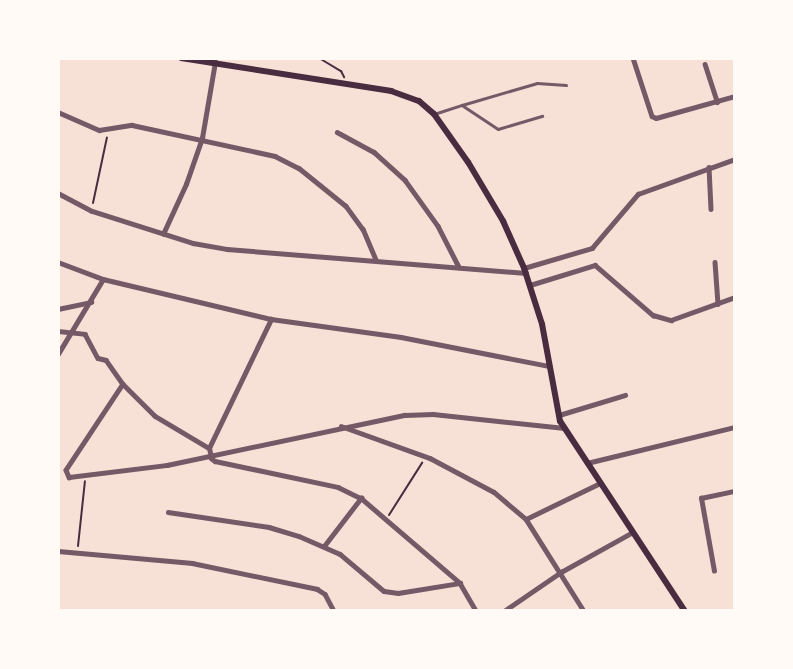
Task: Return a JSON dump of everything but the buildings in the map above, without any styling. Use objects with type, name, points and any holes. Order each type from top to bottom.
[{"type":"main road","points":[[181,58],[405,95],[434,114],[468,162],[503,221],[525,271],[539,314],[558,415],[564,428],[685,611]]},
{"type":"street","points":[[633,58],[652,116],[656,118],[735,96]]},
{"type":"street","points":[[163,233],[186,184],[202,138],[215,62]]},
{"type":"street","points":[[705,64],[717,102]]},
{"type":"street","points":[[58,112],[99,130],[132,125],[202,138],[275,156],[299,168],[345,206],[363,229],[376,260]]},
{"type":"street","points":[[337,131],[374,152],[405,180],[438,226],[459,267]]},
{"type":"street","points":[[58,193],[92,211],[227,249],[525,271],[592,248],[638,194],[735,159]]},
{"type":"street","points":[[709,167],[711,209]]},
{"type":"street","points":[[58,262],[103,279],[271,319],[401,337],[549,366]]},
{"type":"street","points":[[715,262],[718,304]]},
{"type":"street","points":[[530,285],[595,265],[662,319],[671,320],[735,297]]},
{"type":"street","points":[[58,354],[103,279]]},
{"type":"street","points":[[58,309],[91,301]]},
{"type":"street","points":[[271,319],[209,448],[211,457],[215,461],[338,487],[361,498],[460,583],[476,611]]},
{"type":"street","points":[[58,331],[87,336],[98,358],[106,360],[122,384],[173,429],[209,448]]},
{"type":"street","points":[[122,384],[66,473],[69,477],[86,477],[211,457],[340,426],[405,415],[433,414],[564,428]]},
{"type":"street","points":[[558,415],[625,395]]},
{"type":"street","points":[[340,426],[426,457],[494,492],[526,519],[584,611]]},
{"type":"street","points":[[587,463],[735,427]]},
{"type":"street","points":[[526,519],[600,483]]},
{"type":"street","points":[[714,571],[701,498],[735,491]]},
{"type":"street","points":[[324,546],[361,498]]},
{"type":"street","points":[[168,512],[269,527],[324,546],[384,591],[398,593],[460,583]]},
{"type":"street","points":[[504,611],[561,572],[633,532]]},
{"type":"street","points":[[58,551],[192,564],[317,589],[331,602],[334,611]]},
{"type":"street","points":[[516,603],[520,611]]},
{"type":"lane","points":[[434,114],[537,83],[566,85]]},
{"type":"lane","points":[[462,105],[498,130],[542,116]]},
{"type":"path","points":[[319,58],[344,74],[343,85]]},
{"type":"path","points":[[92,211],[108,130]]},
{"type":"path","points":[[387,519],[426,457]]},
{"type":"path","points":[[80,541],[82,536],[78,531],[86,477]]}]
